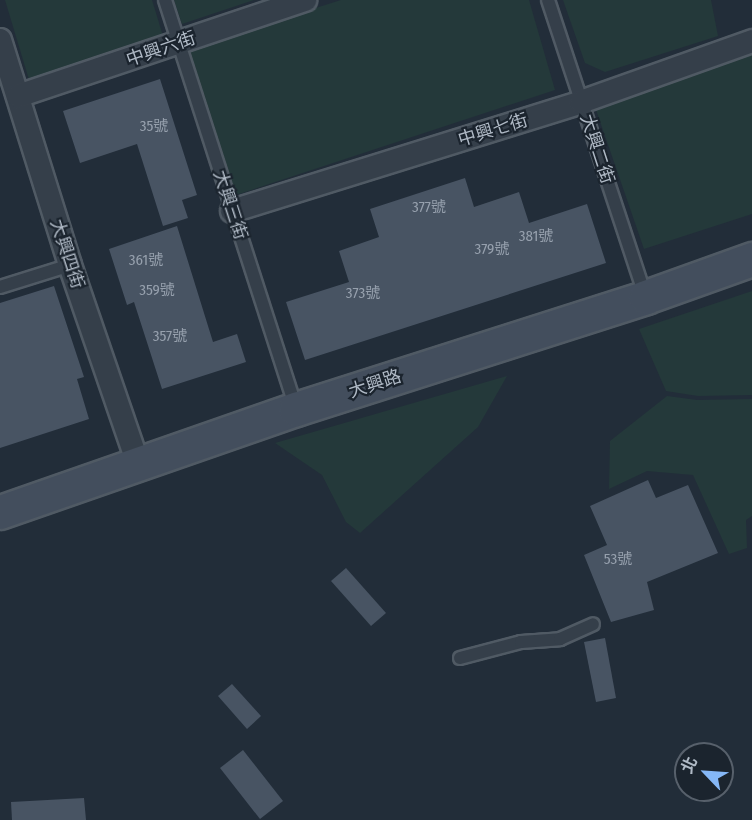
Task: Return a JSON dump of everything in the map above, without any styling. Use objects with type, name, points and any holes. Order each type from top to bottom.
[{"type":"street","name":"中興六街","points":[[18,96],[305,0]]},
{"type":"street","name":"大興四街","points":[[0,40],[70,265],[139,466]]},
{"type":"street","name":"中興七街","points":[[232,211],[581,102],[752,42]]},
{"type":"street","name":"大興路","points":[[0,512],[139,466],[296,409],[646,297],[752,259]]},
{"type":"lane","name":"大興三街","points":[[165,0],[296,409]]},
{"type":"lane","name":"大興二街","points":[[548,0],[646,297]]},
{"type":"lane","points":[[0,287],[70,265]]},
{"type":"lane","points":[[460,658],[521,642],[560,639],[593,624]]},
{"type":"green space","points":[[5,0],[152,0],[163,36],[30,83]]},
{"type":"green space","points":[[174,0],[254,0],[182,24]]},
{"type":"green space","points":[[341,0],[529,0],[555,90],[236,195],[186,49]]},
{"type":"green space","points":[[563,0],[711,0],[718,36],[605,72],[585,63]]},
{"type":"green space","points":[[752,51],[752,214],[644,249],[594,104]]},
{"type":"green space","points":[[752,291],[752,395],[698,396],[666,391],[639,329]]},
{"type":"green space","points":[[507,376],[478,427],[360,533],[346,522],[322,475],[275,443]]},
{"type":"green space","points":[[667,396],[697,400],[752,399],[752,516],[746,520],[747,548],[729,554],[693,475],[647,471],[609,489],[610,441]]},
{"type":"building","points":[[160,79],[197,195],[182,200],[188,218],[163,226],[137,144],[80,163],[63,111]]},
{"type":"building","points":[[465,178],[474,207],[519,192],[529,223],[587,204],[606,263],[305,360],[286,302],[349,282],[339,251],[379,237],[370,209]]},
{"type":"building","points":[[177,226],[213,342],[237,334],[246,362],[162,389],[134,302],[127,305],[109,249]]},
{"type":"building","points":[[54,286],[84,377],[77,379],[89,419],[0,448],[0,303]]},
{"type":"building","points":[[648,480],[656,498],[688,485],[718,553],[647,582],[654,610],[611,622],[584,555],[607,545],[590,506]]},
{"type":"building","points":[[346,568],[386,613],[371,626],[331,581]]},
{"type":"building","points":[[605,638],[616,698],[596,702],[584,642]]},
{"type":"building","points":[[232,684],[261,716],[247,729],[218,696]]},
{"type":"building","points":[[243,750],[283,801],[260,819],[220,768]]},
{"type":"building","points":[[84,798],[86,820],[12,820],[11,802]]}]
